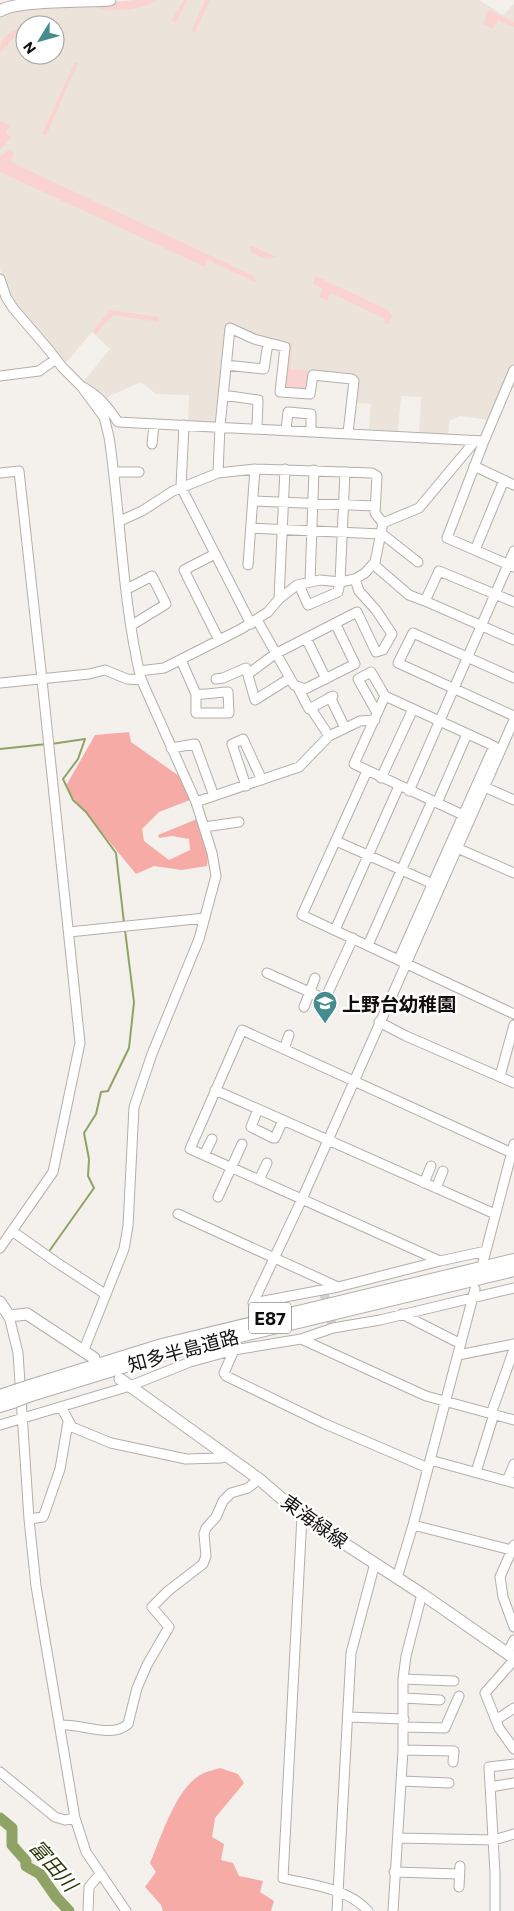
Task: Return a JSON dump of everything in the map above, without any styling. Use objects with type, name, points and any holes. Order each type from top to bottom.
[{"type":"highway","name":"知多半島道路","points":[[31,1390],[162,1345],[514,1260]]},
{"type":"highway","name":"知多半島道路","points":[[0,1406],[8,1397],[173,1352],[514,1270]]},
{"type":"main road","points":[[0,11],[12,6],[28,4],[110,0]]},
{"type":"main road","points":[[0,1302],[9,1316],[27,1314],[94,1358]]},
{"type":"main road","name":"東海緑線","points":[[120,1378],[259,1479],[302,1516],[422,1594],[512,1657]]},
{"type":"street","points":[[0,279],[6,297],[13,308],[81,386],[104,417],[114,472],[127,588],[141,676],[196,802],[216,876],[199,939],[152,1054],[134,1107],[128,1226],[124,1249],[83,1352]]},
{"type":"street","points":[[218,473],[220,426],[230,328],[254,340],[285,347],[280,392],[310,394],[313,375],[352,379],[354,381],[348,433]]},
{"type":"street","points":[[226,365],[264,369],[268,343]]},
{"type":"street","points":[[0,376],[38,371],[56,359]]},
{"type":"street","points":[[383,523],[419,508],[479,441],[510,390],[514,370]]},
{"type":"street","points":[[81,386],[94,394],[107,406],[118,422],[479,441]]},
{"type":"street","points":[[223,395],[258,400],[260,402],[257,428]]},
{"type":"street","points":[[286,430],[287,414],[304,413],[312,415],[311,431]]},
{"type":"street","points":[[152,444],[154,424]]},
{"type":"street","points":[[184,425],[181,487],[215,554],[254,622],[329,736]]},
{"type":"street","points":[[479,441],[474,466],[447,538],[511,566]]},
{"type":"street","points":[[474,466],[514,485]]},
{"type":"street","points":[[0,683],[42,680],[105,670],[127,679],[164,668],[254,622],[268,612],[278,599],[299,584],[320,580],[340,582],[355,580],[373,564],[383,523],[375,513],[377,476],[372,473],[285,469],[254,469],[218,473],[181,487],[142,511],[120,521]]},
{"type":"street","points":[[248,565],[254,469]]},
{"type":"street","points":[[278,599],[285,469]]},
{"type":"street","points":[[310,582],[314,470]]},
{"type":"street","points":[[0,473],[19,471],[80,1043],[53,1172],[0,1248]]},
{"type":"street","points":[[114,472],[139,472]]},
{"type":"street","points":[[299,584],[308,605],[338,592],[345,472]]},
{"type":"street","points":[[475,550],[504,480]]},
{"type":"street","points":[[253,501],[375,506]]},
{"type":"street","points":[[251,528],[312,532],[381,533],[418,562]]},
{"type":"street","points":[[409,791],[495,594],[511,566],[514,551]]},
{"type":"street","points":[[215,554],[184,570],[219,640]]},
{"type":"street","points":[[373,564],[409,595],[514,640]]},
{"type":"street","points":[[425,601],[439,571],[514,602]]},
{"type":"street","points":[[127,588],[152,576],[166,604],[132,625]]},
{"type":"street","points":[[248,674],[275,654],[357,612],[376,652],[383,650],[392,634],[376,610],[359,591],[355,580]]},
{"type":"street","points":[[297,686],[305,689],[355,664],[335,623]]},
{"type":"street","points":[[514,678],[413,633],[398,663],[514,716]]},
{"type":"street","points":[[306,638],[326,679]]},
{"type":"street","points":[[181,660],[196,694]]},
{"type":"street","points":[[216,680],[246,668],[255,700],[290,678]]},
{"type":"street","points":[[377,716],[358,679],[371,672],[385,696],[494,746],[457,848],[402,962]]},
{"type":"street","points":[[310,707],[332,696],[345,728]]},
{"type":"street","points":[[385,696],[354,764],[463,815]]},
{"type":"street","points":[[381,778],[413,709]]},
{"type":"street","points":[[196,802],[299,767],[329,736],[360,721],[377,716]]},
{"type":"street","points":[[486,1251],[338,1287],[253,1303],[302,1199],[354,1081],[433,884],[463,815],[512,732],[514,720]]},
{"type":"street","points":[[368,945],[467,734]]},
{"type":"street","points":[[246,786],[232,744],[243,739],[262,780]]},
{"type":"street","points":[[171,748],[196,744],[214,796]]},
{"type":"street","points":[[367,771],[302,915],[514,1014]]},
{"type":"street","points":[[481,785],[514,800]]},
{"type":"street","points":[[335,930],[399,786]]},
{"type":"street","points":[[204,827],[239,822]]},
{"type":"street","points":[[336,841],[433,884]]},
{"type":"street","points":[[457,848],[514,873]]},
{"type":"street","points":[[69,932],[205,918]]},
{"type":"street","points":[[267,973],[325,999],[352,938]]},
{"type":"street","points":[[304,1006],[315,978]]},
{"type":"street","points":[[379,1022],[406,1036],[514,1082]]},
{"type":"street","points":[[500,1076],[514,1025]]},
{"type":"street","points":[[440,1261],[190,1148],[242,1030],[354,1081],[513,1148],[510,1174],[495,1214],[483,1262]]},
{"type":"street","points":[[284,1049],[289,1035]]},
{"type":"street","points":[[215,1090],[495,1214]]},
{"type":"street","points":[[258,1109],[251,1127],[273,1138],[275,1138],[283,1120]]},
{"type":"street","points":[[204,1155],[212,1139]]},
{"type":"street","points":[[218,1197],[242,1144]]},
{"type":"street","points":[[259,1180],[267,1163]]},
{"type":"street","points":[[424,1183],[431,1166]]},
{"type":"street","points":[[436,1188],[443,1171]]},
{"type":"street","points":[[178,1214],[338,1287]]},
{"type":"street","points":[[12,1231],[106,1294]]},
{"type":"street","points":[[0,1425],[130,1386],[190,1362],[234,1350],[301,1339],[334,1328],[402,1314],[474,1293],[514,1288]]},
{"type":"street","points":[[397,1578],[413,1525],[474,1293]]},
{"type":"street","points":[[402,1314],[461,1344]]},
{"type":"street","points":[[9,1316],[18,1353],[29,1519],[36,1586],[75,1818],[86,1852],[126,1911]]},
{"type":"street","points":[[301,1339],[426,1396],[514,1420]]},
{"type":"street","points":[[458,1355],[501,1347],[514,1350],[476,1472]]},
{"type":"street","points":[[234,1350],[224,1373],[226,1376],[323,1423],[429,1464],[476,1472],[510,1482],[514,1464]]},
{"type":"street","points":[[60,1407],[72,1428],[111,1443],[186,1459],[228,1456]]},
{"type":"street","points":[[29,1519],[43,1517],[60,1469],[68,1422]]},
{"type":"street","points":[[60,1725],[112,1731],[124,1728],[128,1724],[137,1688],[147,1665],[169,1627],[152,1608],[168,1590],[203,1564],[206,1556],[204,1534],[206,1528],[216,1518],[223,1501],[231,1493],[248,1488],[259,1479]]},
{"type":"street","points":[[302,1516],[283,1878],[355,1898],[368,1911]]},
{"type":"street","points":[[413,1525],[513,1547],[500,1577],[503,1597],[514,1627]]},
{"type":"street","points":[[336,1911],[351,1653],[375,1563]]},
{"type":"street","points":[[393,1911],[403,1750],[404,1679],[408,1644],[422,1594]]},
{"type":"street","points":[[514,1640],[512,1657],[485,1693],[505,1738],[514,1749]]},
{"type":"street","points":[[404,1679],[454,1681]]},
{"type":"street","points":[[348,1717],[445,1728],[459,1696]]},
{"type":"street","points":[[404,1698],[440,1700]]},
{"type":"street","points":[[496,1720],[514,1708]]},
{"type":"street","points":[[403,1750],[454,1751],[453,1762]]},
{"type":"street","points":[[495,1911],[494,1840],[489,1767],[514,1764]]},
{"type":"street","points":[[0,1772],[55,1817],[65,1820],[75,1818]]},
{"type":"street","points":[[401,1781],[449,1783]]},
{"type":"street","points":[[490,1787],[514,1783]]},
{"type":"street","points":[[398,1838],[494,1840],[514,1834]]},
{"type":"street","points":[[394,1872],[459,1870],[459,1887]]},
{"type":"street","points":[[88,1911],[89,1888],[100,1874]]},
{"type":"shaded area","points":[[136,0],[479,0],[503,15],[514,4],[514,362],[488,420],[460,416],[449,421],[448,435],[419,433],[421,397],[401,396],[398,431],[369,429],[371,404],[354,403],[356,377],[310,371],[283,390],[288,345],[271,342],[229,324],[218,423],[188,422],[189,395],[156,394],[141,382],[110,396],[105,402],[83,382],[110,349],[92,332],[64,365],[27,321],[8,294],[0,269],[0,17],[13,11],[28,8]]},
{"type":"shaded area","points":[[156,0],[144,6],[123,10],[102,9],[92,4]]},
{"type":"shaded area","points":[[184,0],[187,0],[176,23],[171,21]]},
{"type":"shaded area","points":[[205,0],[210,0],[195,33],[191,31]]},
{"type":"shaded area","points":[[489,10],[514,22],[514,27],[498,20],[493,29],[483,24]]},
{"type":"shaded area","points":[[15,30],[15,37],[0,53],[3,39]]},
{"type":"shaded area","points":[[75,62],[78,63],[46,136],[42,134]]},
{"type":"shaded area","points":[[0,121],[10,125],[6,134],[12,137],[0,150]]},
{"type":"shaded area","points":[[8,150],[14,153],[11,162],[254,276],[257,283],[208,260],[205,267],[0,172],[0,157]]},
{"type":"shaded area","points":[[250,245],[277,257],[265,259],[251,252]]},
{"type":"shaded area","points":[[316,276],[388,310],[392,316],[388,325],[384,323],[385,319],[331,293],[327,301],[319,297],[322,289],[313,284]]},
{"type":"shaded area","points":[[110,310],[159,317],[159,322],[113,315],[96,334],[93,331]]},
{"type":"shaded area","points":[[289,342],[292,343],[290,369],[310,371],[307,393],[283,390]]},
{"type":"shaded area","points":[[129,732],[131,742],[179,776],[190,800],[159,812],[142,829],[144,841],[169,860],[190,850],[189,839],[172,836],[159,838],[158,835],[197,819],[208,856],[207,866],[182,870],[154,866],[136,874],[70,794],[67,784],[95,735]]},
{"type":"shaded area","points":[[220,1768],[238,1774],[244,1783],[215,1818],[212,1837],[224,1844],[221,1860],[233,1863],[239,1876],[263,1881],[260,1892],[274,1901],[271,1911],[163,1911],[161,1905],[145,1887],[156,1872],[150,1863],[164,1827],[184,1790],[202,1774]]},
{"type":"waterway","points":[[51,744],[85,739],[78,759],[63,779],[73,800],[86,812],[116,853],[124,923]]},
{"type":"waterway","points":[[0,749],[47,744]]},
{"type":"waterway","points":[[50,1250],[94,1188],[88,1176],[89,1159],[84,1133],[96,1114],[101,1092],[108,1091],[129,1048],[134,1002],[125,930]]},
{"type":"waterway","name":"富田川","points":[[0,1818],[12,1828],[12,1845],[26,1861],[26,1866],[40,1874],[56,1897],[69,1911]]},
{"type":"tunnel","points":[[323,1290],[333,1328]]},
{"type":"place","name":"上野台幼稚園","points":[[325,1024]]}]
